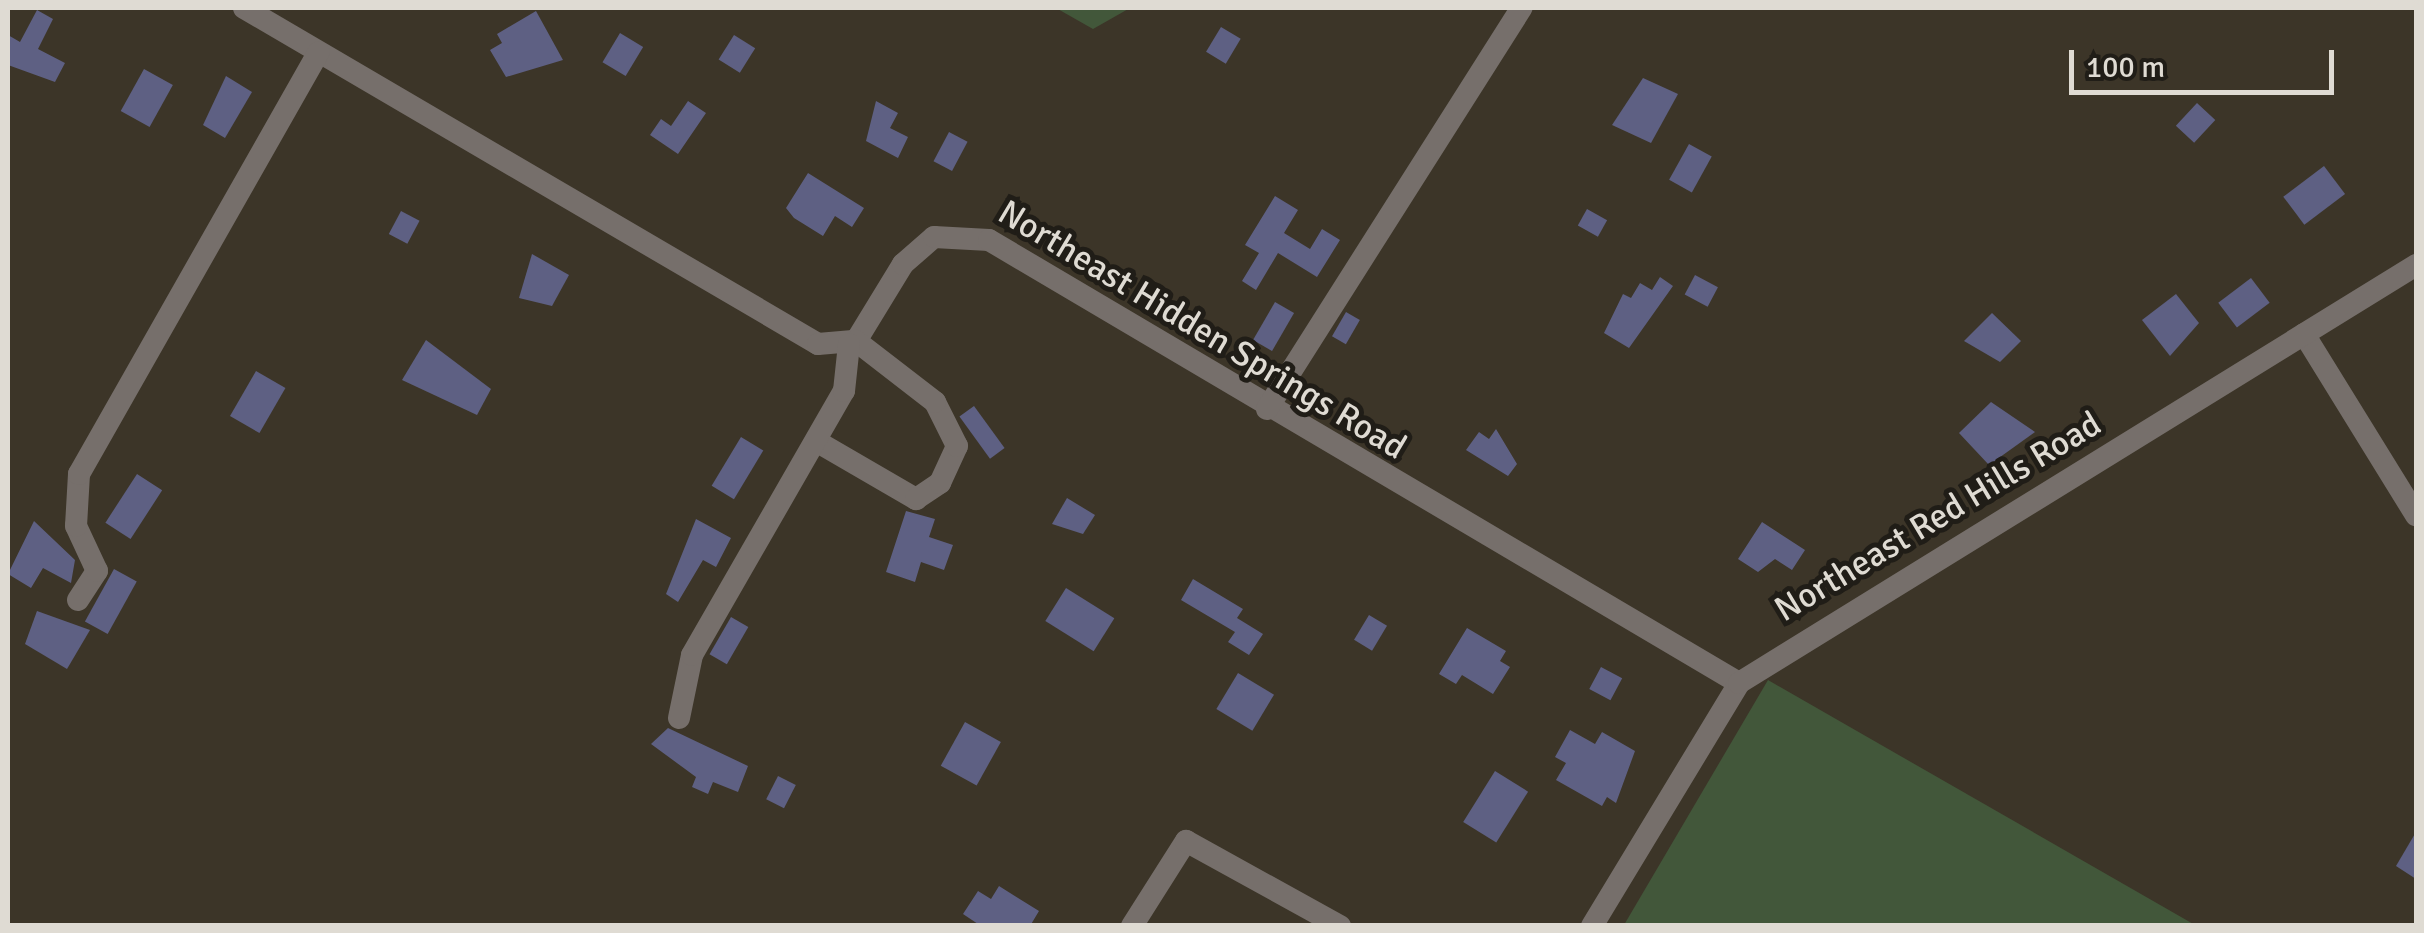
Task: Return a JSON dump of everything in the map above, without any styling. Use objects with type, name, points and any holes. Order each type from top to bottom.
[{"type":"street","points":[[244,8],[765,319],[818,344],[852,342],[934,402],[957,446],[940,483],[916,499],[816,440]]},
{"type":"street","points":[[1266,409],[1522,8]]},
{"type":"street","points":[[78,600],[98,571],[76,526],[79,474],[319,52]]},
{"type":"street","name":"Northeast Hidden Springs Road","points":[[852,342],[912,253],[944,233],[970,233],[1739,683]]},
{"type":"street","name":"Northeast Red Hills Road","points":[[1592,926],[1739,683],[2416,265]]},
{"type":"street","points":[[2304,334],[2416,514]]},
{"type":"street","points":[[679,718],[692,655],[851,372],[852,342]]},
{"type":"street","points":[[1132,926],[1186,840],[1340,926]]},
{"type":"green space","points":[[1056,8],[1130,8],[1093,29]]},
{"type":"green space","points":[[1768,680],[2195,925],[1624,925]]},
{"type":"building","points":[[37,10],[53,19],[38,49],[65,63],[55,82],[8,65],[8,35],[20,42]]},
{"type":"building","points":[[536,11],[563,60],[506,77],[490,50],[502,43],[497,34]]},
{"type":"building","points":[[1221,27],[1241,39],[1226,64],[1206,52]]},
{"type":"building","points":[[620,33],[643,47],[626,76],[602,62]]},
{"type":"building","points":[[734,35],[755,48],[740,73],[719,60]]},
{"type":"building","points":[[144,69],[173,85],[150,127],[121,111]]},
{"type":"building","points":[[226,76],[252,92],[225,138],[203,125]]},
{"type":"building","points":[[1643,78],[1678,94],[1651,143],[1612,125]]},
{"type":"building","points":[[688,101],[706,113],[678,154],[650,135],[661,119],[671,126]]},
{"type":"building","points":[[876,101],[898,113],[890,128],[908,137],[898,158],[866,141]]},
{"type":"building","points":[[2197,103],[2215,120],[2194,143],[2176,126]]},
{"type":"building","points":[[949,132],[968,142],[952,171],[934,161]]},
{"type":"building","points":[[1689,144],[1712,157],[1692,192],[1669,180]]},
{"type":"building","points":[[2324,166],[2345,194],[2304,225],[2283,197]]},
{"type":"building","points":[[808,173],[864,208],[852,227],[835,216],[823,236],[794,218],[786,208]]},
{"type":"building","points":[[1275,196],[1298,210],[1284,233],[1310,249],[1322,229],[1340,240],[1317,277],[1278,253],[1256,290],[1242,281],[1259,253],[1245,245]]},
{"type":"building","points":[[1587,209],[1607,220],[1598,237],[1578,226]]},
{"type":"building","points":[[401,211],[420,221],[407,244],[389,234]]},
{"type":"building","points":[[532,254],[569,275],[552,306],[519,298]]},
{"type":"building","points":[[1695,275],[1718,287],[1708,307],[1685,294]]},
{"type":"building","points":[[1660,277],[1673,286],[1629,348],[1604,333],[1623,294],[1631,298],[1640,283],[1652,290]]},
{"type":"building","points":[[2251,278],[2270,303],[2237,327],[2218,303]]},
{"type":"building","points":[[2176,294],[2199,323],[2170,356],[2142,320]]},
{"type":"building","points":[[1275,302],[1294,313],[1272,351],[1253,340]]},
{"type":"building","points":[[1346,312],[1360,320],[1346,344],[1332,336]]},
{"type":"building","points":[[1992,313],[2021,341],[2000,362],[1964,341]]},
{"type":"building","points":[[426,340],[491,389],[477,415],[402,380]]},
{"type":"building","points":[[256,371],[285,388],[259,433],[230,416]]},
{"type":"building","points":[[1991,402],[2035,432],[1989,465],[1959,433]]},
{"type":"building","points":[[974,406],[1005,448],[990,459],[959,417]]},
{"type":"building","points":[[1496,429],[1517,464],[1508,476],[1466,450],[1479,432],[1489,439]]},
{"type":"building","points":[[741,437],[763,450],[734,499],[712,486]]},
{"type":"building","points":[[137,474],[162,490],[131,539],[105,523]]},
{"type":"building","points":[[1067,498],[1095,515],[1083,534],[1052,524]]},
{"type":"building","points":[[906,511],[935,519],[929,537],[953,545],[944,570],[921,562],[915,582],[886,572]]},
{"type":"building","points":[[696,519],[731,538],[716,567],[703,560],[678,602],[666,594]]},
{"type":"building","points":[[34,521],[75,560],[71,583],[43,568],[31,588],[8,574]]},
{"type":"building","points":[[1762,522],[1805,550],[1792,570],[1775,559],[1758,572],[1738,559]]},
{"type":"building","points":[[114,569],[137,582],[108,634],[85,621]]},
{"type":"building","points":[[1193,579],[1243,609],[1237,618],[1263,634],[1249,655],[1228,642],[1235,632],[1181,600]]},
{"type":"building","points":[[1066,588],[1114,618],[1094,651],[1045,621]]},
{"type":"building","points":[[37,611],[90,630],[67,669],[25,644]]},
{"type":"building","points":[[1369,615],[1387,626],[1372,651],[1354,640]]},
{"type":"building","points":[[731,617],[748,627],[727,664],[710,654]]},
{"type":"building","points":[[1467,628],[1506,651],[1500,661],[1510,667],[1493,694],[1462,675],[1456,684],[1439,674]]},
{"type":"building","points":[[1601,667],[1622,678],[1610,700],[1589,689]]},
{"type":"building","points":[[1238,673],[1274,695],[1252,731],[1216,709]]},
{"type":"building","points":[[965,722],[1001,742],[977,786],[941,766]]},
{"type":"building","points":[[668,728],[748,766],[738,792],[713,782],[708,794],[692,787],[696,777],[651,744]]},
{"type":"building","points":[[1570,730],[1595,744],[1602,732],[1635,751],[1616,803],[1607,797],[1602,806],[1556,780],[1566,763],[1555,757]]},
{"type":"building","points":[[1495,771],[1528,792],[1496,843],[1463,822]]},
{"type":"building","points":[[778,776],[796,785],[784,808],[766,799]]},
{"type":"building","points":[[2416,832],[2416,879],[2396,866]]},
{"type":"building","points":[[999,886],[1039,911],[1030,926],[981,926],[963,914],[978,891],[991,899]]}]
